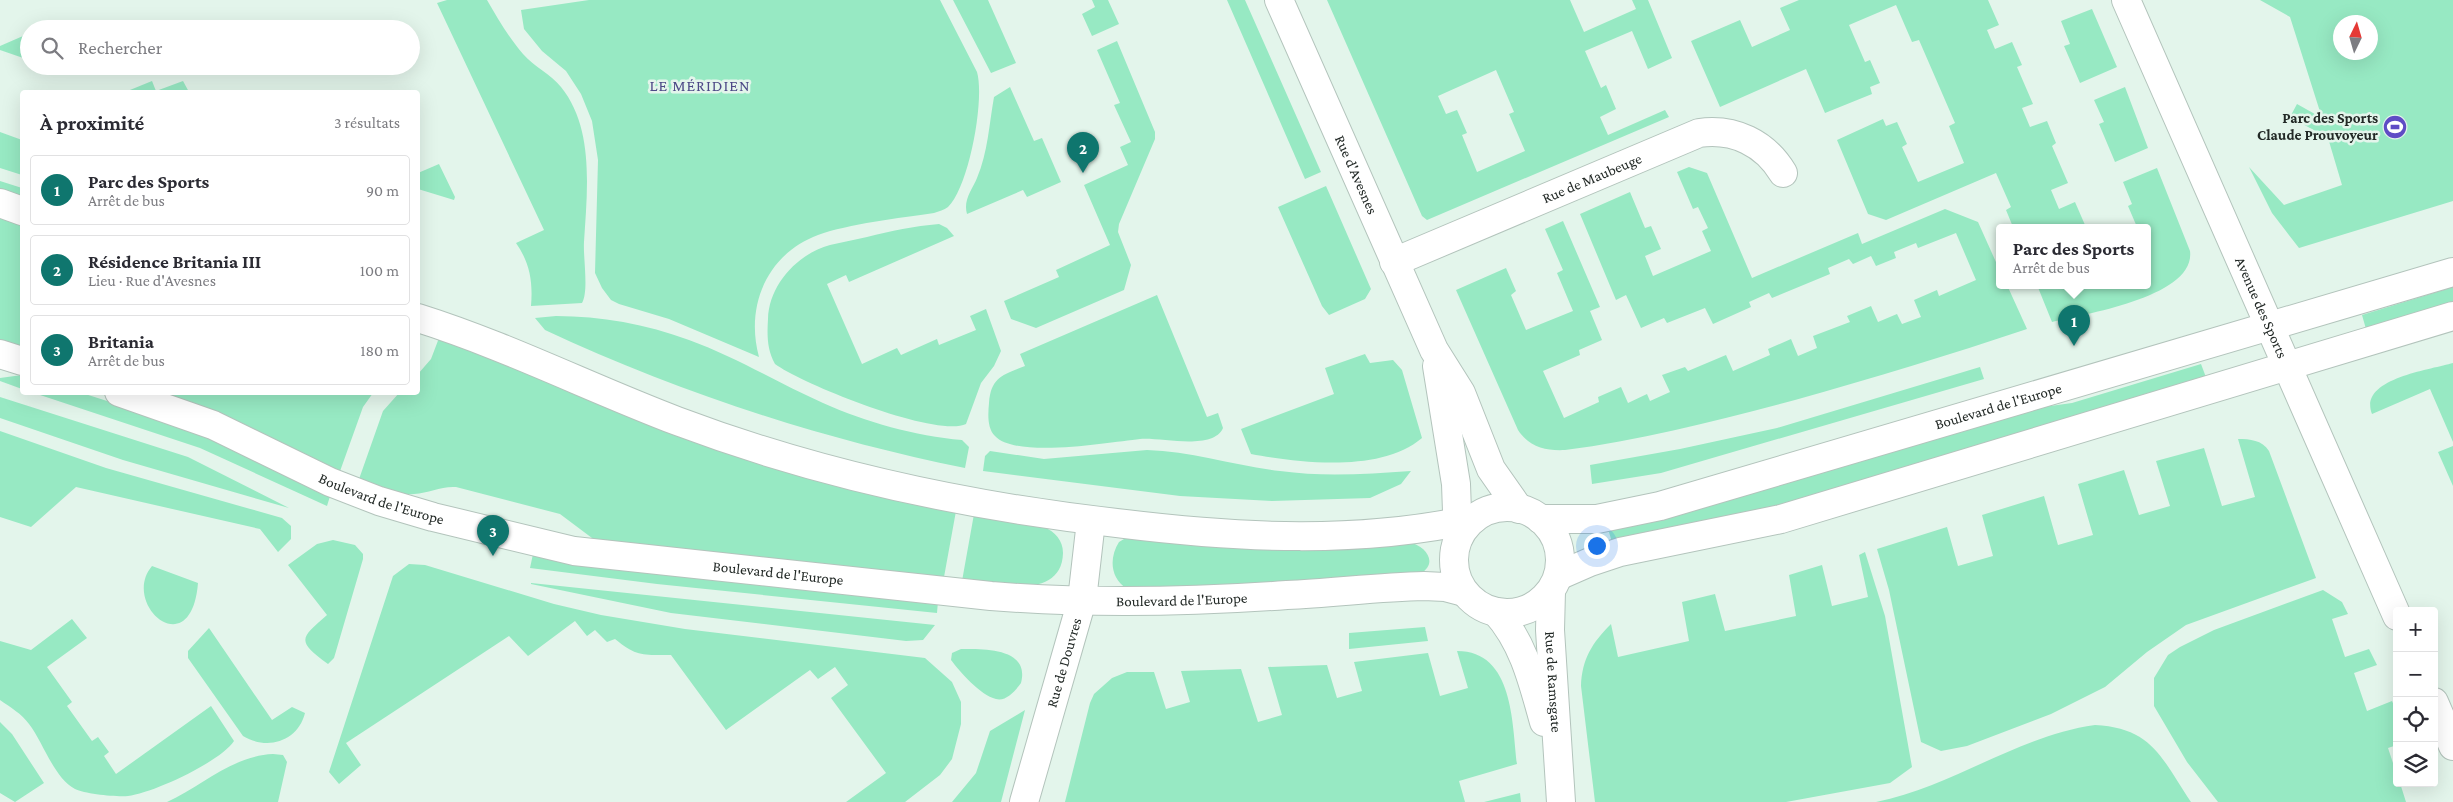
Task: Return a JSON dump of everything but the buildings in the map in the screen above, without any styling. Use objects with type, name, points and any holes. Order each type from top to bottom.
[{"type":"street","name":"Rue d'Avesnes","points":[[1279,0],[1394,262],[1434,350],[1460,393],[1491,469],[1530,514]]},
{"type":"street","name":"Avenue des Sports","points":[[2126,0],[2228,234],[2289,366],[2393,607]]},
{"type":"street","name":"Rue de Maubeuge","points":[[1394,262],[1699,134],[1721,132],[1745,139],[1765,150],[1774,158],[1783,173]]},
{"type":"street","points":[[0,203],[20,210]]},
{"type":"street","name":"Boulevard de l'Europe","points":[[1530,514],[1597,519],[1660,506],[2453,272]]},
{"type":"street","points":[[1554,583],[1590,562],[1620,552],[1781,519],[2453,316]]},
{"type":"street","points":[[420,319],[464,334],[678,422],[812,466],[933,496],[1091,521],[1208,533],[1282,536],[1393,533],[1463,527],[1492,509],[1530,514],[1550,530],[1557,542],[1560,557],[1554,583],[1544,599],[1526,610],[1511,614],[1480,607],[1464,592],[1458,582],[1454,567],[1463,527]]},
{"type":"street","name":"Rue d'Avesnes","points":[[1434,350],[1463,527]]},
{"type":"street","points":[[0,354],[20,360]]},
{"type":"street","name":"Boulevard de l'Europe","points":[[128,395],[213,426],[330,482],[379,501],[433,517],[574,551],[992,596],[1082,600],[1190,600],[1399,586],[1445,587],[1464,592]]},
{"type":"street","name":"Rue de Douvres","points":[[1024,802],[1082,600],[1091,521]]},
{"type":"street","name":"Rue de Ramsgate","points":[[1554,583],[1550,630],[1561,802]]},
{"type":"street","name":"Rue de Ramsgate","points":[[1496,612],[1509,628],[1526,662],[1558,774]]},
{"type":"street","points":[[2438,710],[2451,736]]},
{"type":"green space","points":[[447,0],[487,0],[518,48],[527,59],[557,82],[572,104],[584,141],[586,162],[585,291],[582,303],[531,306],[530,273],[525,258],[516,243],[544,230],[437,3]]},
{"type":"green space","points":[[589,0],[940,0],[977,72],[979,85],[977,121],[969,163],[956,197],[948,207],[934,213],[874,222],[818,235],[800,244],[785,255],[773,269],[764,284],[758,301],[755,319],[755,338],[759,357],[669,319],[611,300],[602,288],[595,273],[598,160],[592,121],[581,94],[566,71],[542,51],[524,29],[521,10]]},
{"type":"green space","points":[[953,0],[988,0],[1016,63],[991,73]]},
{"type":"green space","points":[[1092,0],[1108,0],[1119,24],[1092,36],[1082,14],[1095,7]]},
{"type":"green space","points":[[1227,0],[1245,0],[1321,172],[1305,179]]},
{"type":"green space","points":[[1327,0],[1570,0],[1584,32],[1636,9],[1632,0],[1648,0],[1672,58],[1648,69],[1632,31],[1585,51],[1601,88],[1606,85],[1616,109],[1600,117],[1608,135],[1665,110],[1669,117],[1427,220],[1422,216]],"holes":[[[1496,70],[1514,112],[1509,114],[1525,151],[1477,172],[1462,135],[1467,133],[1457,110],[1446,114],[1438,96]]]},
{"type":"green space","points":[[1799,0],[1988,0],[1999,25],[1987,30],[1995,49],[2012,42],[2022,65],[2017,67],[2033,104],[2022,108],[2030,127],[2047,121],[2056,143],[2052,146],[2068,183],[2051,190],[2059,209],[2075,202],[2085,224],[2012,224],[2006,210],[2011,207],[1996,173],[1886,220],[1868,214],[1837,140],[1883,119],[1886,126],[1897,122],[1907,144],[1902,147],[1918,182],[1964,163],[1949,126],[1955,123],[1919,40],[1912,42],[1896,5],[1849,25],[1865,62],[1870,60],[1880,83],[1870,87],[1872,94],[1825,113],[1806,69],[1720,107],[1691,41],[1740,20],[1752,47],[1790,30],[1780,8]]},
{"type":"green space","name":"Parc des Sports Claude Prouvoyeur","points":[[2260,0],[2453,0],[2453,201],[2299,248],[2272,213],[2249,167],[2284,205],[2342,185],[2328,138],[2290,117],[2297,104],[2322,118],[2290,17]]},
{"type":"green space","points":[[2092,9],[2117,67],[2080,83],[2064,46],[2070,44],[2061,21]]},
{"type":"green space","points":[[20,37],[20,57],[0,50],[0,46]]},
{"type":"green space","points":[[1117,41],[1155,132],[1155,139],[1119,224],[1118,232],[1131,265],[1124,290],[1036,328],[1011,319],[1004,301],[1059,277],[1056,270],[1110,245],[1084,185],[1128,165],[1120,147],[1131,142],[1114,105],[1120,103],[1097,50]]},
{"type":"green space","points":[[152,81],[156,90],[130,90]]},
{"type":"green space","points":[[183,81],[188,90],[159,90]]},
{"type":"green space","points":[[1010,87],[1034,141],[1042,138],[1061,182],[1027,197],[1023,190],[967,214],[967,200],[984,158],[994,97]]},
{"type":"green space","points":[[2125,87],[2148,148],[2115,162],[2099,124],[2104,122],[2094,100]]},
{"type":"green space","points":[[0,132],[20,139],[20,174],[0,168]]},
{"type":"green space","points":[[439,164],[455,197],[454,200],[420,190],[420,172]]},
{"type":"green space","points":[[1689,167],[1707,173],[1752,278],[1858,233],[1862,244],[1945,209],[1978,222],[1996,262],[1996,289],[2009,289],[2027,329],[1824,392],[1681,429],[1565,450],[1551,450],[1538,447],[1522,436],[1518,430],[1456,290],[1506,268],[1516,291],[1511,295],[1526,330],[1573,311],[1557,273],[1563,270],[1545,229],[1563,221],[1600,307],[1590,311],[1602,340],[1579,350],[1580,355],[1543,371],[1564,418],[1599,402],[1598,397],[1621,387],[1628,403],[1647,394],[1650,401],[1670,392],[1662,375],[1685,367],[1688,371],[1726,355],[1733,371],[1770,355],[1768,349],[1791,339],[1798,356],[1817,348],[1813,336],[1850,322],[1847,316],[1871,306],[1878,322],[1897,314],[1902,324],[1921,317],[1914,300],[1937,290],[1939,296],[1976,280],[1956,233],[1918,248],[1916,243],[1894,252],[1896,258],[1876,266],[1871,256],[1853,264],[1849,259],[1828,268],[1830,274],[1772,298],[1769,293],[1749,302],[1751,307],[1713,324],[1705,308],[1667,323],[1664,318],[1641,328],[1626,295],[1616,300],[1580,214],[1630,192],[1645,228],[1651,226],[1661,249],[1645,256],[1653,276],[1711,251],[1702,231],[1708,228],[1698,207],[1693,209],[1677,172]]},
{"type":"green space","points":[[2157,168],[2190,251],[2187,267],[2175,280],[2157,292],[2135,301],[2052,322],[2039,289],[2151,289],[2151,224],[2136,224],[2128,206],[2132,204],[2123,182]]},
{"type":"green space","points":[[0,181],[20,187],[20,198],[0,192]]},
{"type":"green space","points":[[1326,186],[1371,289],[1365,299],[1329,315],[1322,306],[1278,207]]},
{"type":"green space","points":[[0,216],[20,222],[20,349],[0,342]]},
{"type":"green space","points":[[939,224],[947,228],[954,236],[849,282],[846,275],[827,284],[862,364],[897,348],[901,355],[937,339],[939,345],[976,330],[970,316],[986,309],[1001,351],[994,366],[981,383],[966,424],[950,426],[927,423],[869,407],[812,384],[775,364],[768,342],[770,306],[773,294],[779,283],[796,263],[818,249],[830,245],[903,229]]},
{"type":"green space","points":[[2453,287],[2453,303],[2366,329],[2362,315]]},
{"type":"green space","points":[[1157,295],[1207,417],[1218,413],[1223,428],[1217,435],[1198,441],[1140,439],[1042,448],[1022,447],[1006,443],[992,433],[989,421],[989,407],[992,388],[999,378],[1025,366],[1020,354]]},
{"type":"green space","points":[[556,316],[607,319],[673,334],[723,354],[839,410],[909,432],[962,440],[969,447],[965,468],[857,443],[804,428],[646,374],[545,330],[535,318]]},
{"type":"green space","points":[[439,338],[956,511],[944,577],[604,542],[592,538],[560,514],[456,487],[407,494],[358,482],[383,411],[397,395],[420,395],[420,372],[431,359]]},
{"type":"green space","points":[[1365,354],[1370,363],[1393,360],[1402,370],[1422,438],[1405,449],[1385,457],[1363,461],[1316,462],[1251,454],[1241,429],[1334,394],[1325,368]]},
{"type":"green space","points":[[2453,363],[2453,442],[2430,389],[2372,414],[2370,402],[2375,392],[2385,384],[2413,373]]},
{"type":"green space","points":[[2201,364],[2207,380],[1794,502],[1612,542],[1608,529],[2029,409],[2072,403]]},
{"type":"green space","points":[[1980,367],[1984,379],[1661,473],[1592,484],[1590,465],[1680,449],[1777,428]]},
{"type":"green space","points":[[20,375],[20,388],[0,381],[0,378]]},
{"type":"green space","points":[[40,395],[88,395],[170,421],[331,493],[327,506],[200,448]]},
{"type":"green space","points":[[159,395],[372,395],[363,407],[339,474]]},
{"type":"green space","points":[[0,397],[188,457],[289,508],[123,460],[0,418]]},
{"type":"green space","points":[[0,431],[106,468],[282,518],[291,526],[291,539],[278,552],[260,529],[76,487],[31,527],[0,517]]},
{"type":"green space","points":[[2238,439],[2259,442],[2269,451],[2316,578],[2186,625],[2147,652],[2105,687],[2051,714],[1967,746],[1941,751],[1921,742],[1889,590],[1877,549],[1947,527],[1958,566],[1993,556],[1982,515],[2044,496],[2058,545],[2093,535],[2078,484],[2124,470],[2139,515],[2170,506],[2156,461],[2204,448],[2222,506],[2255,497]]},
{"type":"green space","points":[[2453,446],[2453,486],[2438,452]]},
{"type":"green space","points":[[1147,450],[1180,453],[1263,469],[1296,473],[1345,474],[1411,471],[1401,484],[1370,498],[1272,501],[1180,496],[983,471],[985,456],[990,451],[1044,459]]},
{"type":"green space","points":[[974,514],[1048,529],[1058,537],[1062,544],[1063,553],[1060,568],[1051,578],[1039,584],[1007,586],[962,581]]},
{"type":"green space","points":[[1129,536],[1409,542],[1421,547],[1425,551],[1428,555],[1429,565],[1420,574],[1260,587],[1127,589],[1114,574],[1113,561],[1119,542]]},
{"type":"green space","points":[[333,540],[355,545],[363,554],[363,559],[334,658],[328,664],[310,649],[305,639],[307,634],[327,615],[288,565],[317,544]]},
{"type":"green space","points":[[1865,552],[1885,616],[1912,767],[1890,783],[1786,802],[1595,802],[1581,686],[1583,668],[1589,652],[1598,638],[1611,624],[1618,657],[1689,641],[1682,602],[1715,594],[1725,631],[1796,616],[1789,575],[1822,565],[1832,606],[1868,597],[1859,555]]},
{"type":"green space","points":[[533,554],[938,601],[937,613],[657,584],[530,568]]},
{"type":"green space","points":[[409,564],[425,565],[554,604],[601,615],[685,629],[925,658],[952,682],[961,702],[961,724],[952,759],[940,775],[905,802],[846,802],[886,773],[831,698],[848,685],[835,667],[818,679],[810,670],[726,730],[671,655],[641,654],[629,649],[615,639],[607,642],[595,630],[587,636],[575,621],[528,656],[509,636],[346,743],[361,765],[339,784],[329,772],[393,576]]},
{"type":"green space","points":[[152,566],[198,583],[193,608],[183,621],[172,624],[160,620],[151,610],[145,596],[145,581]]},
{"type":"green space","points":[[531,584],[935,625],[923,640],[906,641],[671,613]]},
{"type":"green space","points":[[2323,590],[2342,602],[2348,614],[2332,619],[2345,657],[2369,649],[2377,665],[2354,673],[2367,711],[2392,701],[2393,703],[2393,746],[2388,748],[2393,763],[2393,787],[2401,787],[2406,802],[2218,802],[2187,762],[2154,706],[2154,678],[2168,655],[2214,630]]},
{"type":"green space","points":[[72,619],[87,638],[47,667],[72,702],[67,706],[92,741],[98,737],[109,752],[104,756],[116,774],[211,706],[234,741],[215,758],[201,767],[169,783],[139,794],[128,796],[101,795],[80,791],[68,784],[55,768],[26,720],[0,700],[0,641],[31,650]]},
{"type":"green space","points":[[1425,627],[1428,641],[1349,649],[1349,633]]},
{"type":"green space","points":[[209,628],[272,720],[292,707],[305,713],[296,731],[289,737],[272,743],[262,743],[243,736],[188,658],[188,651]]},
{"type":"green space","points":[[961,649],[982,649],[1003,653],[1012,657],[1019,663],[1022,671],[1021,683],[1014,692],[1003,699],[990,697],[971,682],[951,660],[952,653]]},
{"type":"green space","points":[[1457,651],[1476,654],[1490,663],[1500,676],[1511,711],[1517,764],[1459,781],[1465,802],[1065,802],[1090,703],[1094,694],[1112,678],[1127,672],[1154,672],[1166,709],[1190,702],[1181,671],[1241,669],[1258,722],[1282,715],[1268,667],[1327,665],[1337,698],[1362,691],[1354,662],[1428,653],[1440,696],[1468,688]]},
{"type":"green space","points":[[1025,710],[1001,802],[952,802],[976,773],[990,731]]},
{"type":"green space","points":[[0,722],[12,734],[44,783],[15,802],[0,793]]},
{"type":"green space","points":[[2095,725],[2115,727],[2143,739],[2163,760],[2191,802],[1876,802],[1904,795],[1931,785],[2011,750],[2039,740],[2066,731]]},
{"type":"green space","points":[[273,754],[283,755],[287,762],[278,802],[167,802],[244,760]]},
{"type":"green space","points":[[1520,793],[1521,802],[1484,802]]},
{"type":"place","name":"Parc des Sports Claude Prouvoyeur","points":[[2395,127]]},
{"type":"place","name":"Résidence Britania III","points":[[1083,173]]},
{"type":"place","name":"Parc des Sports","points":[[2074,346]]},
{"type":"place","name":"Britania","points":[[493,556]]},
{"type":"district","name":"LE MÉRIDIEN","points":[[700,85]]}]
